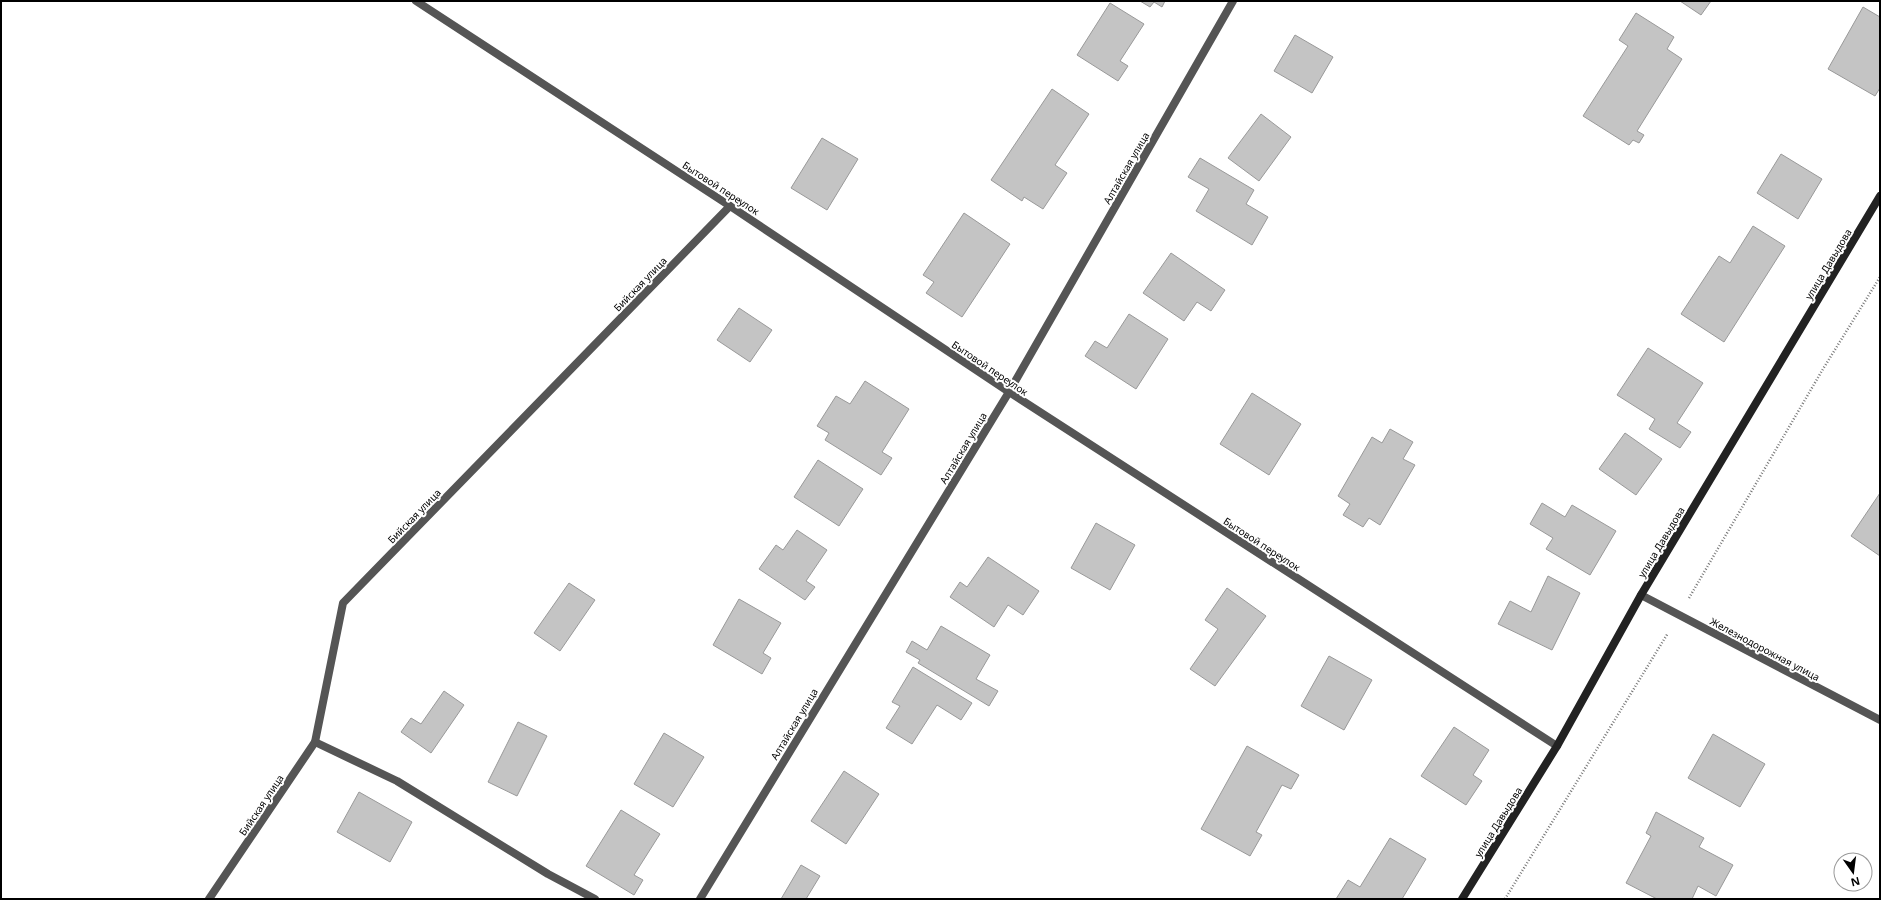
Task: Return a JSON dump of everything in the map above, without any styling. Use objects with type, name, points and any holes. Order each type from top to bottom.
[{"type":"main road","name":"улица Давыдова","points":[[1462,899],[1557,746],[1641,595],[1880,196]]},
{"type":"street","name":"Бытовой переулок","points":[[416,1],[730,206],[1009,392],[1557,746]]},
{"type":"street","name":"Алтайская улица","points":[[700,899],[1009,392],[1233,1]]},
{"type":"street","name":"Бийская улица","points":[[209,899],[315,742],[342,603],[730,206]]},
{"type":"street","name":"Железнодорожная улица","points":[[1641,595],[1880,720]]},
{"type":"street","points":[[315,742],[397,781],[548,874],[595,899]]},
{"type":"path","points":[[1505,899],[1679,615],[1819,376],[1880,277]]},
{"type":"building","points":[[1140,1],[1165,1],[1162,7],[1154,2],[1150,7]]},
{"type":"building","points":[[1680,1],[1711,1],[1701,15]]},
{"type":"building","points":[[1110,3],[1144,24],[1120,61],[1128,66],[1118,81],[1077,55]]},
{"type":"building","points":[[1863,7],[1880,17],[1880,88],[1875,96],[1828,69]]},
{"type":"building","points":[[1636,13],[1674,37],[1667,49],[1682,59],[1637,131],[1644,135],[1639,143],[1633,140],[1629,145],[1583,116],[1628,46],[1619,40]]},
{"type":"building","points":[[1295,35],[1333,57],[1312,93],[1274,71]]},
{"type":"building","points":[[1052,89],[1089,114],[1055,165],[1067,173],[1043,209],[1024,197],[1022,201],[991,180]]},
{"type":"building","points":[[1261,114],[1291,137],[1259,181],[1228,158]]},
{"type":"building","points":[[822,138],[858,159],[827,210],[791,188]]},
{"type":"building","points":[[1781,154],[1822,179],[1798,219],[1757,193]]},
{"type":"building","points":[[1200,158],[1254,190],[1246,204],[1268,217],[1252,245],[1196,211],[1209,189],[1188,177]]},
{"type":"building","points":[[964,213],[1010,244],[962,317],[926,293],[934,282],[923,275]]},
{"type":"building","points":[[1753,226],[1785,246],[1724,342],[1681,314],[1719,256],[1730,263]]},
{"type":"building","points":[[1171,253],[1225,290],[1211,311],[1197,302],[1184,321],[1143,293]]},
{"type":"building","points":[[739,308],[772,330],[750,362],[717,340]]},
{"type":"building","points":[[1129,314],[1168,339],[1136,389],[1085,356],[1095,341],[1107,348]]},
{"type":"building","points":[[1648,348],[1703,383],[1677,423],[1691,432],[1680,448],[1649,429],[1655,419],[1617,395]]},
{"type":"building","points":[[865,381],[909,409],[882,452],[892,458],[881,475],[825,440],[829,433],[817,426],[836,396],[850,404]]},
{"type":"building","points":[[1252,393],[1301,424],[1269,475],[1220,444]]},
{"type":"building","points":[[1390,429],[1413,442],[1403,459],[1415,465],[1380,525],[1369,518],[1363,527],[1343,515],[1350,504],[1338,496],[1372,437],[1382,443]]},
{"type":"building","points":[[1625,433],[1662,459],[1636,495],[1599,469]]},
{"type":"building","points":[[818,460],[863,489],[839,526],[794,497]]},
{"type":"building","points":[[1880,493],[1880,556],[1851,536]]},
{"type":"building","points":[[1542,503],[1565,517],[1572,505],[1616,531],[1590,575],[1546,549],[1553,538],[1530,524]]},
{"type":"building","points":[[1096,523],[1135,545],[1110,590],[1071,568]]},
{"type":"building","points":[[797,530],[827,550],[806,581],[815,587],[805,600],[759,569],[776,545],[783,550]]},
{"type":"building","points":[[988,557],[1039,591],[1023,615],[1008,605],[994,627],[950,597],[960,582],[967,587]]},
{"type":"building","points":[[1548,576],[1580,593],[1552,650],[1498,624],[1510,601],[1531,612]]},
{"type":"building","points":[[569,583],[595,600],[560,651],[534,633]]},
{"type":"building","points":[[1227,588],[1266,616],[1215,686],[1190,669],[1218,629],[1205,620]]},
{"type":"building","points":[[739,599],[781,623],[763,653],[771,658],[762,674],[713,645]]},
{"type":"building","points":[[941,626],[990,655],[976,679],[998,691],[989,706],[918,663],[920,660],[906,652],[912,641],[927,650]]},
{"type":"building","points":[[1329,656],[1372,680],[1344,730],[1301,706]]},
{"type":"building","points":[[913,667],[972,703],[961,720],[937,705],[912,744],[886,728],[900,706],[892,702]]},
{"type":"building","points":[[444,691],[464,705],[431,753],[401,732],[411,718],[421,724]]},
{"type":"building","points":[[518,722],[547,736],[517,796],[488,782]]},
{"type":"building","points":[[1454,727],[1489,750],[1473,775],[1482,781],[1466,805],[1421,776]]},
{"type":"building","points":[[664,733],[704,757],[673,807],[634,784]]},
{"type":"building","points":[[1713,734],[1765,764],[1740,807],[1688,778]]},
{"type":"building","points":[[1247,746],[1299,775],[1291,789],[1282,785],[1256,832],[1262,835],[1250,856],[1201,829]]},
{"type":"building","points":[[844,771],[879,794],[846,844],[811,821]]},
{"type":"building","points":[[359,792],[412,822],[390,862],[337,832]]},
{"type":"building","points":[[621,810],[660,834],[634,875],[643,880],[634,895],[586,866]]},
{"type":"building","points":[[1656,812],[1704,838],[1699,847],[1733,865],[1716,896],[1698,886],[1692,899],[1657,899],[1626,883],[1651,836],[1646,833]]},
{"type":"building","points":[[1390,838],[1426,859],[1402,899],[1336,899],[1348,880],[1360,887]]},
{"type":"building","points":[[801,865],[820,876],[806,899],[781,899]]}]
